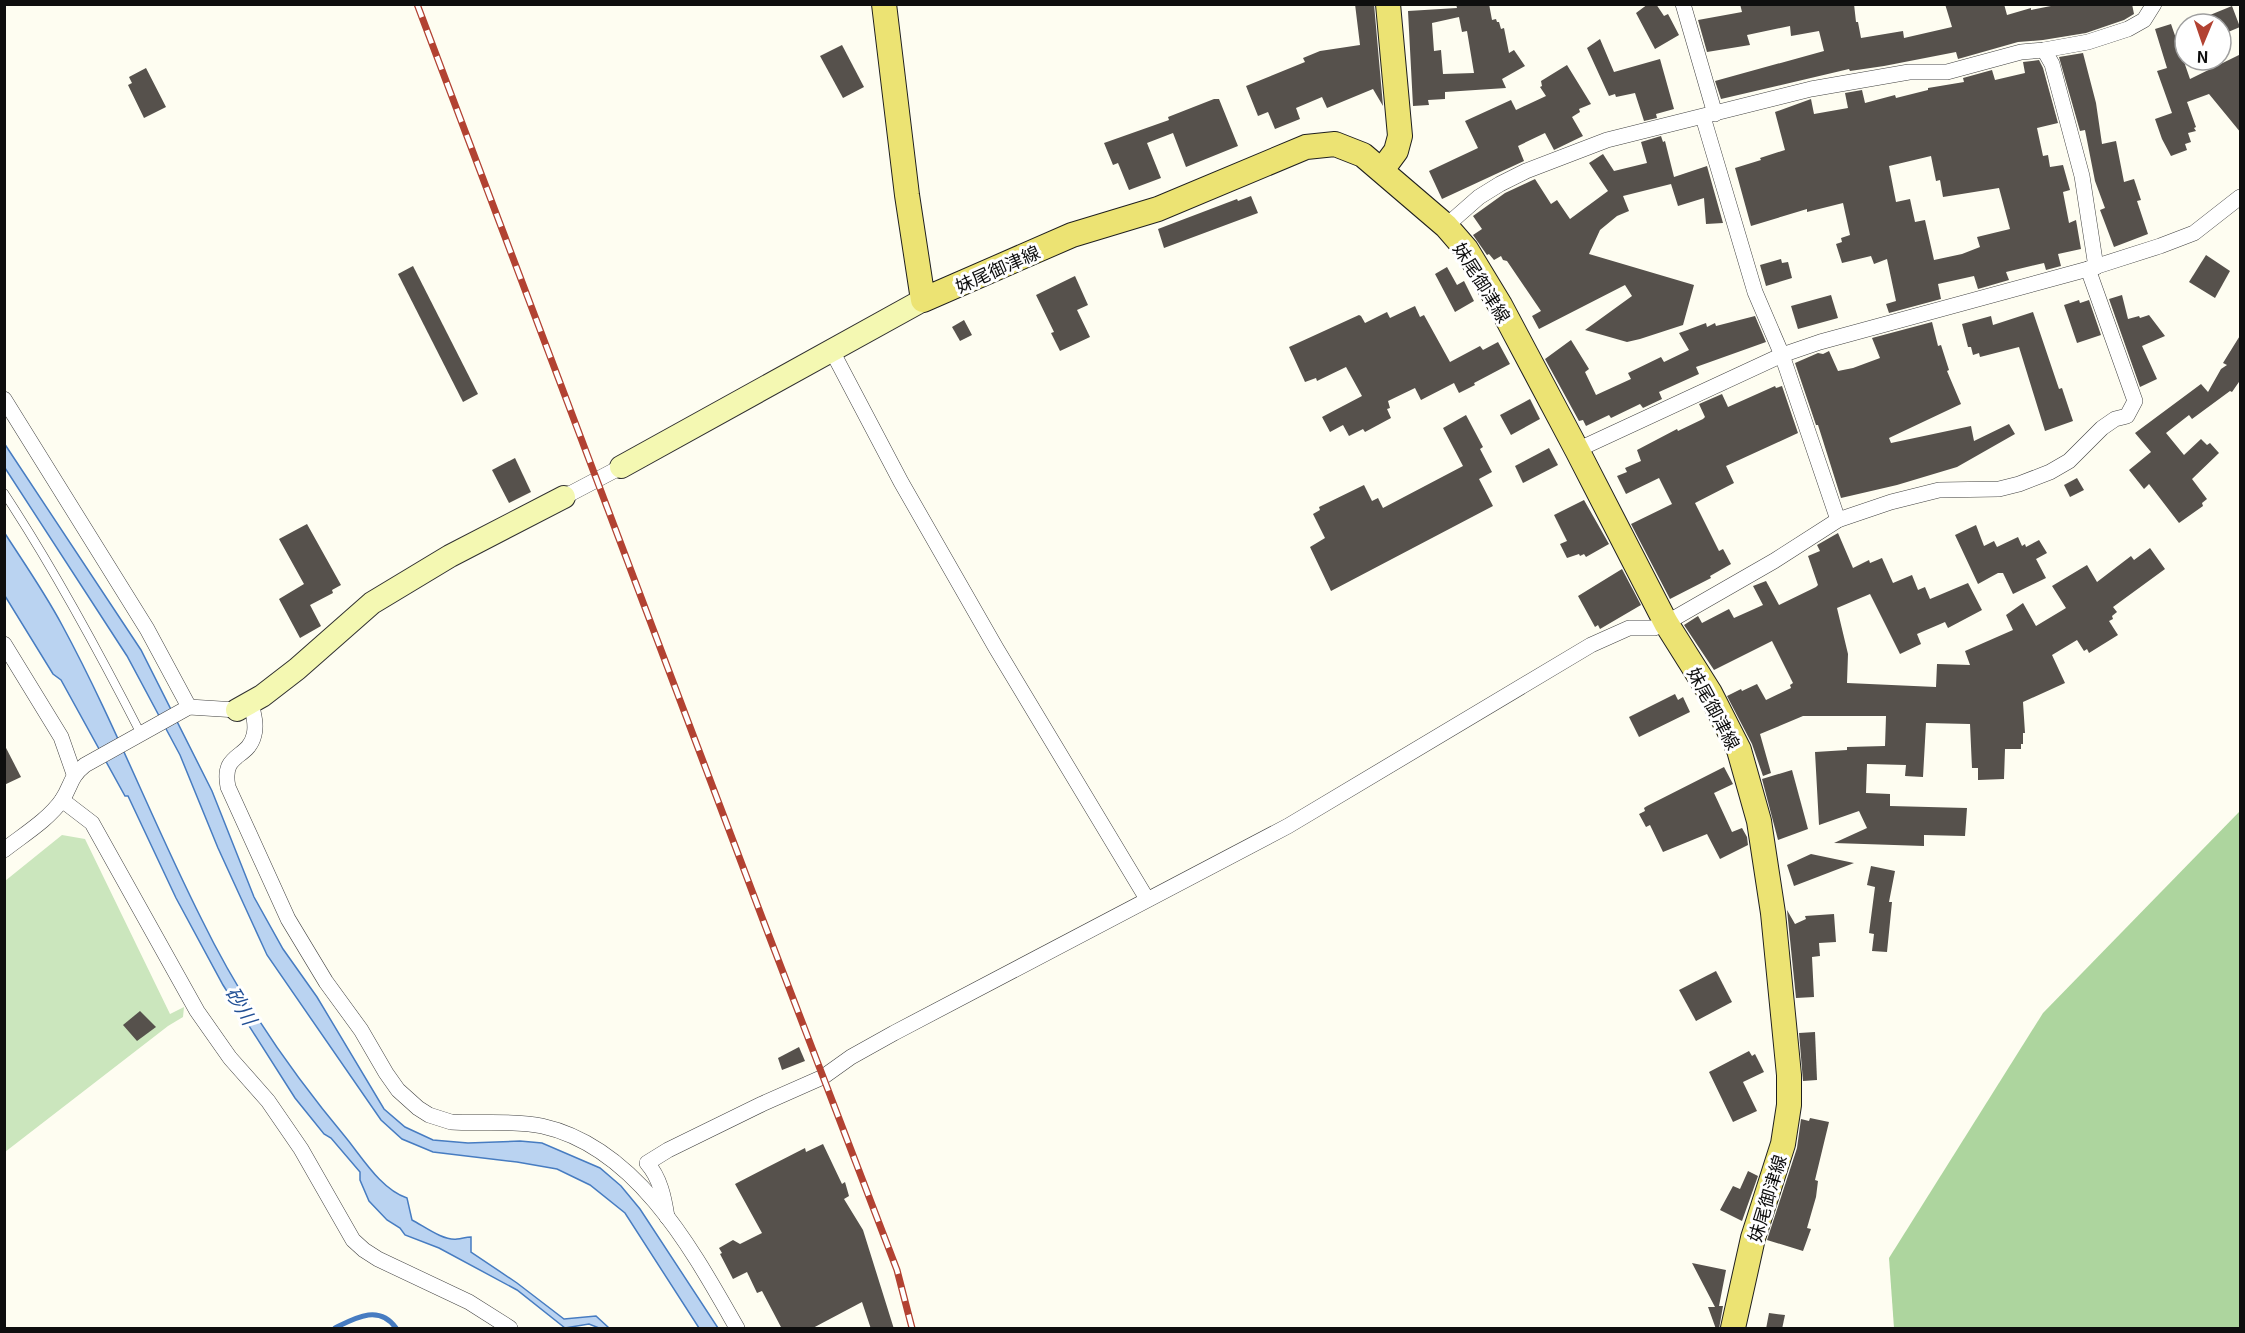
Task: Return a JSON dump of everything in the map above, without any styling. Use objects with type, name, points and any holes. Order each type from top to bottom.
[{"type":"main road","points":[[884,4],[907,195],[923,300]]},
{"type":"main road","points":[[1382,170],[1396,151],[1400,136],[1388,4]]},
{"type":"main road","name":"妹尾御津線","points":[[923,300],[1072,235],[1158,209],[1306,147],[1335,144],[1363,155],[1382,170],[1446,226],[1466,249],[1500,305],[1666,623],[1710,693],[1740,750],[1759,821],[1770,890],[1788,1063],[1788,1122],[1753,1238],[1733,1329]]},
{"type":"street","points":[[1683,4],[1709,116],[1755,292],[1782,355],[1838,520]]},
{"type":"street","points":[[1446,226],[1479,197],[1527,171],[1607,140],[1680,120],[1709,116],[1832,85],[1909,72],[1947,72],[2021,51],[2044,50],[2118,33],[2144,20],[2154,4]]},
{"type":"street","points":[[666,1217],[659,1184],[647,1163],[668,1150],[823,1077],[850,1057],[894,1033],[1288,826],[1591,645],[1629,628],[1654,628],[1666,623],[1774,561],[1838,520],[1891,502],[1939,490],[1999,489],[2019,484],[2050,472],[2069,461],[2102,428],[2115,418],[2127,416],[2135,401],[2092,268],[2082,176],[2052,64],[2044,50]]},
{"type":"street","points":[[1577,450],[1782,355],[1820,342],[2092,268],[2194,233],[2241,197]]},
{"type":"street","points":[[4,850],[62,800],[80,770],[182,711],[244,706],[297,669],[372,603],[450,556],[621,467],[923,300]]},
{"type":"street","points":[[832,351],[901,482],[990,638],[1147,899]]},
{"type":"street","points":[[4,399],[147,629],[182,711]]},
{"type":"street","points":[[4,644],[80,770]]},
{"type":"street","points":[[244,706],[255,723],[254,734],[251,743],[228,766],[226,773],[228,787],[288,919],[326,982],[361,1030],[398,1090],[418,1108],[439,1119],[457,1123],[542,1126],[577,1138],[607,1156],[645,1190],[666,1217],[718,1296],[736,1329]]},
{"type":"street","points":[[62,800],[92,823],[197,1011],[230,1058],[268,1101],[295,1139],[353,1239],[364,1250],[469,1302],[510,1329]]},
{"type":"lane","points":[[4,493],[30,532],[104,661],[137,736]]},
{"type":"green space","points":[[2240,811],[2240,1328],[1894,1328],[1889,1258],[2043,1013]]},
{"type":"green space","points":[[62,835],[85,839],[170,1014],[184,1007],[183,1017],[168,1026],[5,1152],[5,881]]},
{"type":"water","points":[[4,443],[141,650],[212,791],[254,897],[283,949],[317,997],[384,1109],[405,1127],[433,1140],[468,1143],[520,1141],[542,1143],[600,1168],[621,1186],[640,1209],[718,1328],[699,1328],[625,1213],[590,1185],[557,1169],[433,1152],[402,1139],[381,1120],[267,955],[218,848],[180,755],[127,656],[5,468]]},
{"type":"water","name":"砂川","points":[[4,532],[49,601],[81,661],[217,949],[268,1034],[306,1087],[381,1181],[407,1198],[412,1220],[446,1238],[471,1237],[471,1252],[564,1319],[596,1316],[609,1328],[599,1328],[589,1324],[565,1328],[517,1290],[439,1248],[405,1235],[369,1201],[360,1180],[360,1172],[331,1138],[324,1134],[295,1098],[223,985],[176,898],[128,796],[125,796],[61,680],[53,674],[5,596]]},
{"type":"building","points":[[1355,4],[1374,4],[1383,106],[1373,89],[1327,108],[1322,97],[1296,108],[1300,119],[1275,129],[1268,112],[1258,116],[1246,86],[1305,62],[1303,58],[1320,51],[1360,45]]},
{"type":"building","points":[[1456,4],[1489,4],[1492,20],[1496,19],[1501,29],[1504,28],[1509,53],[1514,50],[1525,66],[1502,79],[1506,88],[1445,92],[1445,99],[1428,100],[1429,105],[1413,106],[1408,11],[1457,8]],"holes":[[[1459,17],[1462,32],[1467,31],[1474,73],[1443,74],[1441,50],[1434,51],[1432,23]]]},
{"type":"building","points":[[1648,4],[1656,4],[1664,16],[1668,14],[1679,35],[1655,49],[1636,13]]},
{"type":"building","points":[[1740,4],[1854,4],[1861,38],[1903,31],[1904,38],[1952,27],[1945,4],[2004,4],[2007,15],[2031,8],[2031,10],[2061,4],[2132,4],[2134,14],[2124,20],[2086,33],[2018,42],[1958,59],[1956,52],[1884,66],[1850,71],[1849,69],[1721,99],[1715,81],[1824,51],[1819,31],[1791,36],[1790,26],[1747,35],[1750,45],[1707,52],[1698,20],[1742,12]]},
{"type":"building","points":[[2232,6],[2240,27],[2233,30],[2233,12],[2217,12]]},
{"type":"building","points":[[2171,24],[2173,72],[2188,72],[2190,79],[2204,72],[2233,72],[2233,58],[2241,54],[2241,133],[2209,94],[2187,102],[2196,131],[2188,133],[2191,142],[2185,144],[2187,150],[2171,156],[2155,119],[2172,113],[2157,71],[2167,68],[2155,29]]},
{"type":"building","points":[[1600,39],[1614,72],[1660,59],[1674,109],[1656,114],[1657,118],[1644,121],[1635,93],[1609,96],[1587,48]]},
{"type":"building","points":[[842,45],[864,87],[843,98],[820,56]]},
{"type":"building","points":[[2083,53],[2096,103],[2102,144],[2116,141],[2124,182],[2134,179],[2141,200],[2137,201],[2148,234],[2114,247],[2100,210],[2105,208],[2095,181],[2085,130],[2080,131],[2059,57]]},
{"type":"building","points":[[2039,60],[2058,123],[2037,128],[2043,156],[2048,155],[2050,167],[2063,165],[2070,190],[2063,192],[2069,223],[2076,220],[2081,249],[2058,254],[2061,266],[2046,270],[2044,263],[2006,272],[2009,280],[1978,289],[1974,276],[1938,284],[1941,299],[1889,313],[1886,304],[1896,301],[1887,259],[1874,264],[1871,256],[1842,263],[1836,244],[1842,242],[1841,238],[1850,235],[1843,203],[1807,212],[1807,209],[1751,226],[1735,168],[1785,150],[1775,112],[1811,99],[1814,114],[1848,108],[1845,93],[1862,90],[1865,103],[1964,82],[1963,78],[1992,70],[1995,80],[2025,73],[2023,62]],"holes":[[[1931,156],[1936,181],[1940,180],[1943,197],[1999,188],[2010,229],[1977,237],[1980,247],[1962,254],[1934,260],[1925,220],[1915,222],[1910,199],[1896,202],[1889,166]]]},
{"type":"building","points":[[1567,65],[1591,104],[1579,109],[1580,112],[1572,117],[1583,136],[1554,150],[1545,133],[1518,146],[1524,161],[1442,199],[1429,171],[1478,148],[1465,121],[1511,100],[1516,110],[1546,96],[1540,87],[1542,86],[1541,81]]},
{"type":"building","points":[[146,68],[166,107],[144,118],[128,85],[132,83],[129,77]]},
{"type":"building","points":[[1219,99],[1238,146],[1186,167],[1173,133],[1147,143],[1161,178],[1129,190],[1118,163],[1113,165],[1104,143],[1169,120],[1168,117]]},
{"type":"building","points":[[1661,136],[1663,142],[1665,141],[1674,177],[1707,166],[1723,223],[1706,224],[1704,198],[1678,206],[1671,184],[1623,196],[1629,211],[1617,216],[1600,230],[1589,254],[1694,285],[1683,325],[1627,342],[1585,330],[1632,296],[1625,285],[1539,329],[1532,316],[1541,311],[1507,261],[1501,256],[1494,260],[1489,254],[1487,255],[1473,235],[1482,229],[1473,216],[1505,193],[1535,179],[1551,204],[1557,200],[1570,219],[1608,191],[1589,163],[1603,154],[1614,171],[1647,163],[1641,142]]},
{"type":"building","points":[[1251,196],[1258,213],[1164,248],[1158,229],[1237,199],[1238,201]]},
{"type":"building","points":[[2206,255],[2230,271],[2215,298],[2189,282]]},
{"type":"building","points":[[1781,259],[1782,263],[1788,262],[1792,278],[1766,286],[1760,265]]},
{"type":"building","points":[[413,266],[478,394],[463,402],[398,274]]},
{"type":"building","points":[[1447,267],[1457,285],[1464,281],[1474,301],[1455,312],[1435,274]]},
{"type":"building","points":[[1075,276],[1088,305],[1077,310],[1090,337],[1060,351],[1051,333],[1054,332],[1036,295]]},
{"type":"building","points":[[1831,295],[1838,318],[1798,329],[1791,306]]},
{"type":"building","points":[[2122,295],[2128,319],[2149,315],[2165,336],[2142,346],[2157,379],[2140,387],[2109,299]]},
{"type":"building","points":[[2079,300],[2080,303],[2089,300],[2101,335],[2077,343],[2064,305]]},
{"type":"building","points":[[1415,306],[1420,317],[1424,315],[1450,362],[1480,346],[1483,350],[1498,342],[1510,364],[1459,393],[1454,383],[1421,400],[1415,388],[1388,401],[1390,408],[1387,409],[1391,418],[1365,432],[1363,429],[1349,436],[1343,425],[1330,432],[1322,417],[1362,396],[1346,367],[1317,381],[1316,378],[1305,382],[1289,347],[1359,315],[1365,323],[1387,312],[1390,318]]},
{"type":"building","points":[[2033,312],[2059,389],[2062,388],[2073,421],[2045,431],[2019,347],[1980,357],[1979,353],[1973,355],[1971,347],[1968,347],[1962,324],[1991,316],[1993,325]]},
{"type":"building","points":[[1755,316],[1766,342],[1696,367],[1699,374],[1659,392],[1662,399],[1643,408],[1640,404],[1611,418],[1609,415],[1586,426],[1583,420],[1579,421],[1545,359],[1571,340],[1589,369],[1585,372],[1596,395],[1631,379],[1628,373],[1661,357],[1664,362],[1689,350],[1679,333],[1706,323],[1707,327],[1715,323],[1716,326]]},
{"type":"building","points":[[964,320],[972,335],[960,341],[952,327]]},
{"type":"building","points":[[1932,322],[1938,346],[1941,345],[1949,370],[1947,371],[1961,404],[1889,438],[1891,443],[1971,426],[1974,441],[2009,424],[2015,434],[1957,467],[1897,485],[1841,498],[1795,363],[1829,351],[1838,371],[1853,368],[1880,358],[1872,338]]},
{"type":"building","points":[[2241,334],[2241,379],[2232,392],[2230,391],[2192,419],[2189,415],[2166,433],[2184,455],[2201,439],[2207,445],[2210,443],[2219,453],[2192,479],[2207,499],[2202,503],[2203,506],[2179,523],[2149,484],[2144,489],[2129,470],[2151,452],[2135,433],[2201,384],[2208,392],[2221,369],[2227,365],[2223,363]]},
{"type":"building","points":[[1775,386],[1776,388],[1782,386],[1798,433],[1726,466],[1734,483],[1695,503],[1719,551],[1723,549],[1731,564],[1710,576],[1711,578],[1670,599],[1631,524],[1672,504],[1659,478],[1626,494],[1617,476],[1627,472],[1625,468],[1641,461],[1637,450],[1677,429],[1678,431],[1703,419],[1705,417],[1699,404],[1722,394],[1728,407]]},
{"type":"building","points":[[1530,399],[1540,419],[1511,435],[1500,415]]},
{"type":"building","points":[[1466,415],[1483,447],[1480,449],[1492,472],[1479,479],[1493,506],[1331,591],[1310,547],[1325,538],[1313,514],[1320,510],[1319,507],[1364,485],[1372,501],[1378,498],[1383,508],[1463,466],[1443,428]]},
{"type":"building","points":[[1549,448],[1558,465],[1523,483],[1515,466]]},
{"type":"building","points":[[515,458],[531,492],[509,503],[492,470]]},
{"type":"building","points":[[2077,478],[2084,490],[2070,497],[2064,485]]},
{"type":"building","points":[[1584,500],[1609,544],[1586,557],[1584,554],[1580,556],[1579,554],[1567,558],[1560,544],[1567,541],[1554,515]]},
{"type":"building","points":[[307,524],[341,585],[332,590],[333,593],[310,605],[321,626],[300,638],[279,599],[304,584],[279,539]]},
{"type":"building","points":[[1976,525],[1984,546],[1994,541],[1997,547],[2018,537],[2022,546],[2025,544],[2026,547],[2039,540],[2047,553],[2036,559],[2046,578],[2013,594],[2003,573],[1998,573],[1978,584],[1955,535]]},
{"type":"building","points":[[1838,533],[1853,568],[1869,560],[1870,563],[1882,558],[1893,583],[1912,575],[1918,590],[1925,587],[1930,599],[1968,583],[1982,610],[1948,628],[1945,622],[1917,634],[1921,644],[1900,654],[1870,594],[1837,608],[1848,654],[1847,683],[1936,687],[1937,664],[1970,665],[1965,651],[2013,630],[2006,615],[2023,603],[2036,626],[2066,608],[2052,586],[2087,565],[2097,582],[2131,556],[2134,560],[2150,548],[2165,569],[2113,607],[2117,612],[2109,621],[2118,635],[2089,653],[2087,649],[2084,651],[2077,640],[2052,655],[2065,683],[2023,702],[2025,733],[2023,733],[2023,744],[2021,744],[2021,749],[2005,749],[2004,779],[1978,780],[1978,768],[1972,768],[1970,724],[1926,723],[1923,777],[1905,776],[1906,765],[1867,764],[1866,793],[1890,794],[1890,806],[1967,808],[1965,836],[1924,835],[1924,846],[1834,843],[1867,828],[1859,811],[1819,825],[1815,752],[1847,750],[1847,747],[1885,746],[1886,716],[1803,716],[1760,734],[1771,773],[1763,776],[1752,744],[1727,696],[1757,684],[1766,700],[1791,688],[1790,685],[1793,683],[1772,641],[1714,670],[1684,625],[1698,616],[1702,623],[1729,609],[1734,618],[1763,605],[1753,586],[1766,581],[1779,605],[1816,587],[1818,585],[1808,556],[1820,551],[1817,545]]},
{"type":"building","points":[[1622,569],[1641,605],[1600,629],[1598,625],[1595,627],[1578,596]]},
{"type":"building","points":[[1675,694],[1678,700],[1683,697],[1690,712],[1639,737],[1629,717]]},
{"type":"building","points":[[4,744],[21,777],[4,785]]},
{"type":"building","points":[[1724,767],[1733,784],[1714,793],[1732,832],[1742,828],[1748,845],[1720,859],[1707,834],[1663,852],[1650,825],[1646,827],[1639,814],[1645,811],[1644,808],[1647,806]]},
{"type":"building","points":[[1792,770],[1808,829],[1778,840],[1762,779]]},
{"type":"building","points":[[1811,854],[1854,863],[1794,886],[1787,865]]},
{"type":"building","points":[[1871,866],[1895,871],[1889,902],[1892,902],[1887,952],[1872,951],[1874,934],[1869,933],[1875,887],[1867,885]]},
{"type":"building","points":[[1787,910],[1795,924],[1806,919],[1805,916],[1834,914],[1836,942],[1819,943],[1820,956],[1812,957],[1814,997],[1796,998]]},
{"type":"building","points":[[1716,971],[1732,1002],[1696,1021],[1679,990]]},
{"type":"building","points":[[140,1011],[156,1027],[137,1041],[123,1025]]},
{"type":"building","points":[[1815,1032],[1817,1080],[1803,1081],[1799,1033]]},
{"type":"building","points":[[799,1047],[805,1061],[782,1070],[778,1058]]},
{"type":"building","points":[[1749,1051],[1752,1056],[1755,1054],[1764,1072],[1743,1082],[1757,1111],[1733,1122],[1709,1072]]},
{"type":"building","points":[[1810,1118],[1829,1122],[1815,1180],[1818,1181],[1816,1197],[1807,1228],[1811,1229],[1803,1251],[1767,1240],[1797,1148],[1801,1119],[1809,1121]]},
{"type":"building","points":[[823,1144],[842,1184],[845,1182],[849,1196],[844,1199],[863,1230],[894,1329],[871,1329],[862,1302],[811,1329],[782,1329],[762,1291],[757,1293],[747,1272],[733,1279],[720,1254],[722,1253],[719,1248],[733,1240],[740,1244],[762,1233],[735,1184],[805,1148],[806,1152]]},
{"type":"building","points":[[1748,1171],[1758,1176],[1742,1221],[1720,1210],[1733,1186],[1740,1189]]},
{"type":"building","points":[[1692,1263],[1726,1270],[1719,1306],[1723,1306],[1719,1329],[1716,1329],[1708,1307],[1715,1307]]},
{"type":"building","points":[[1769,1313],[1785,1315],[1782,1329],[1766,1329]]},
{"type":"waterway","points":[[335,1328],[367,1315],[382,1316],[396,1328]]},
{"type":"railway","points":[[417,4],[897,1270],[912,1328]]}]
